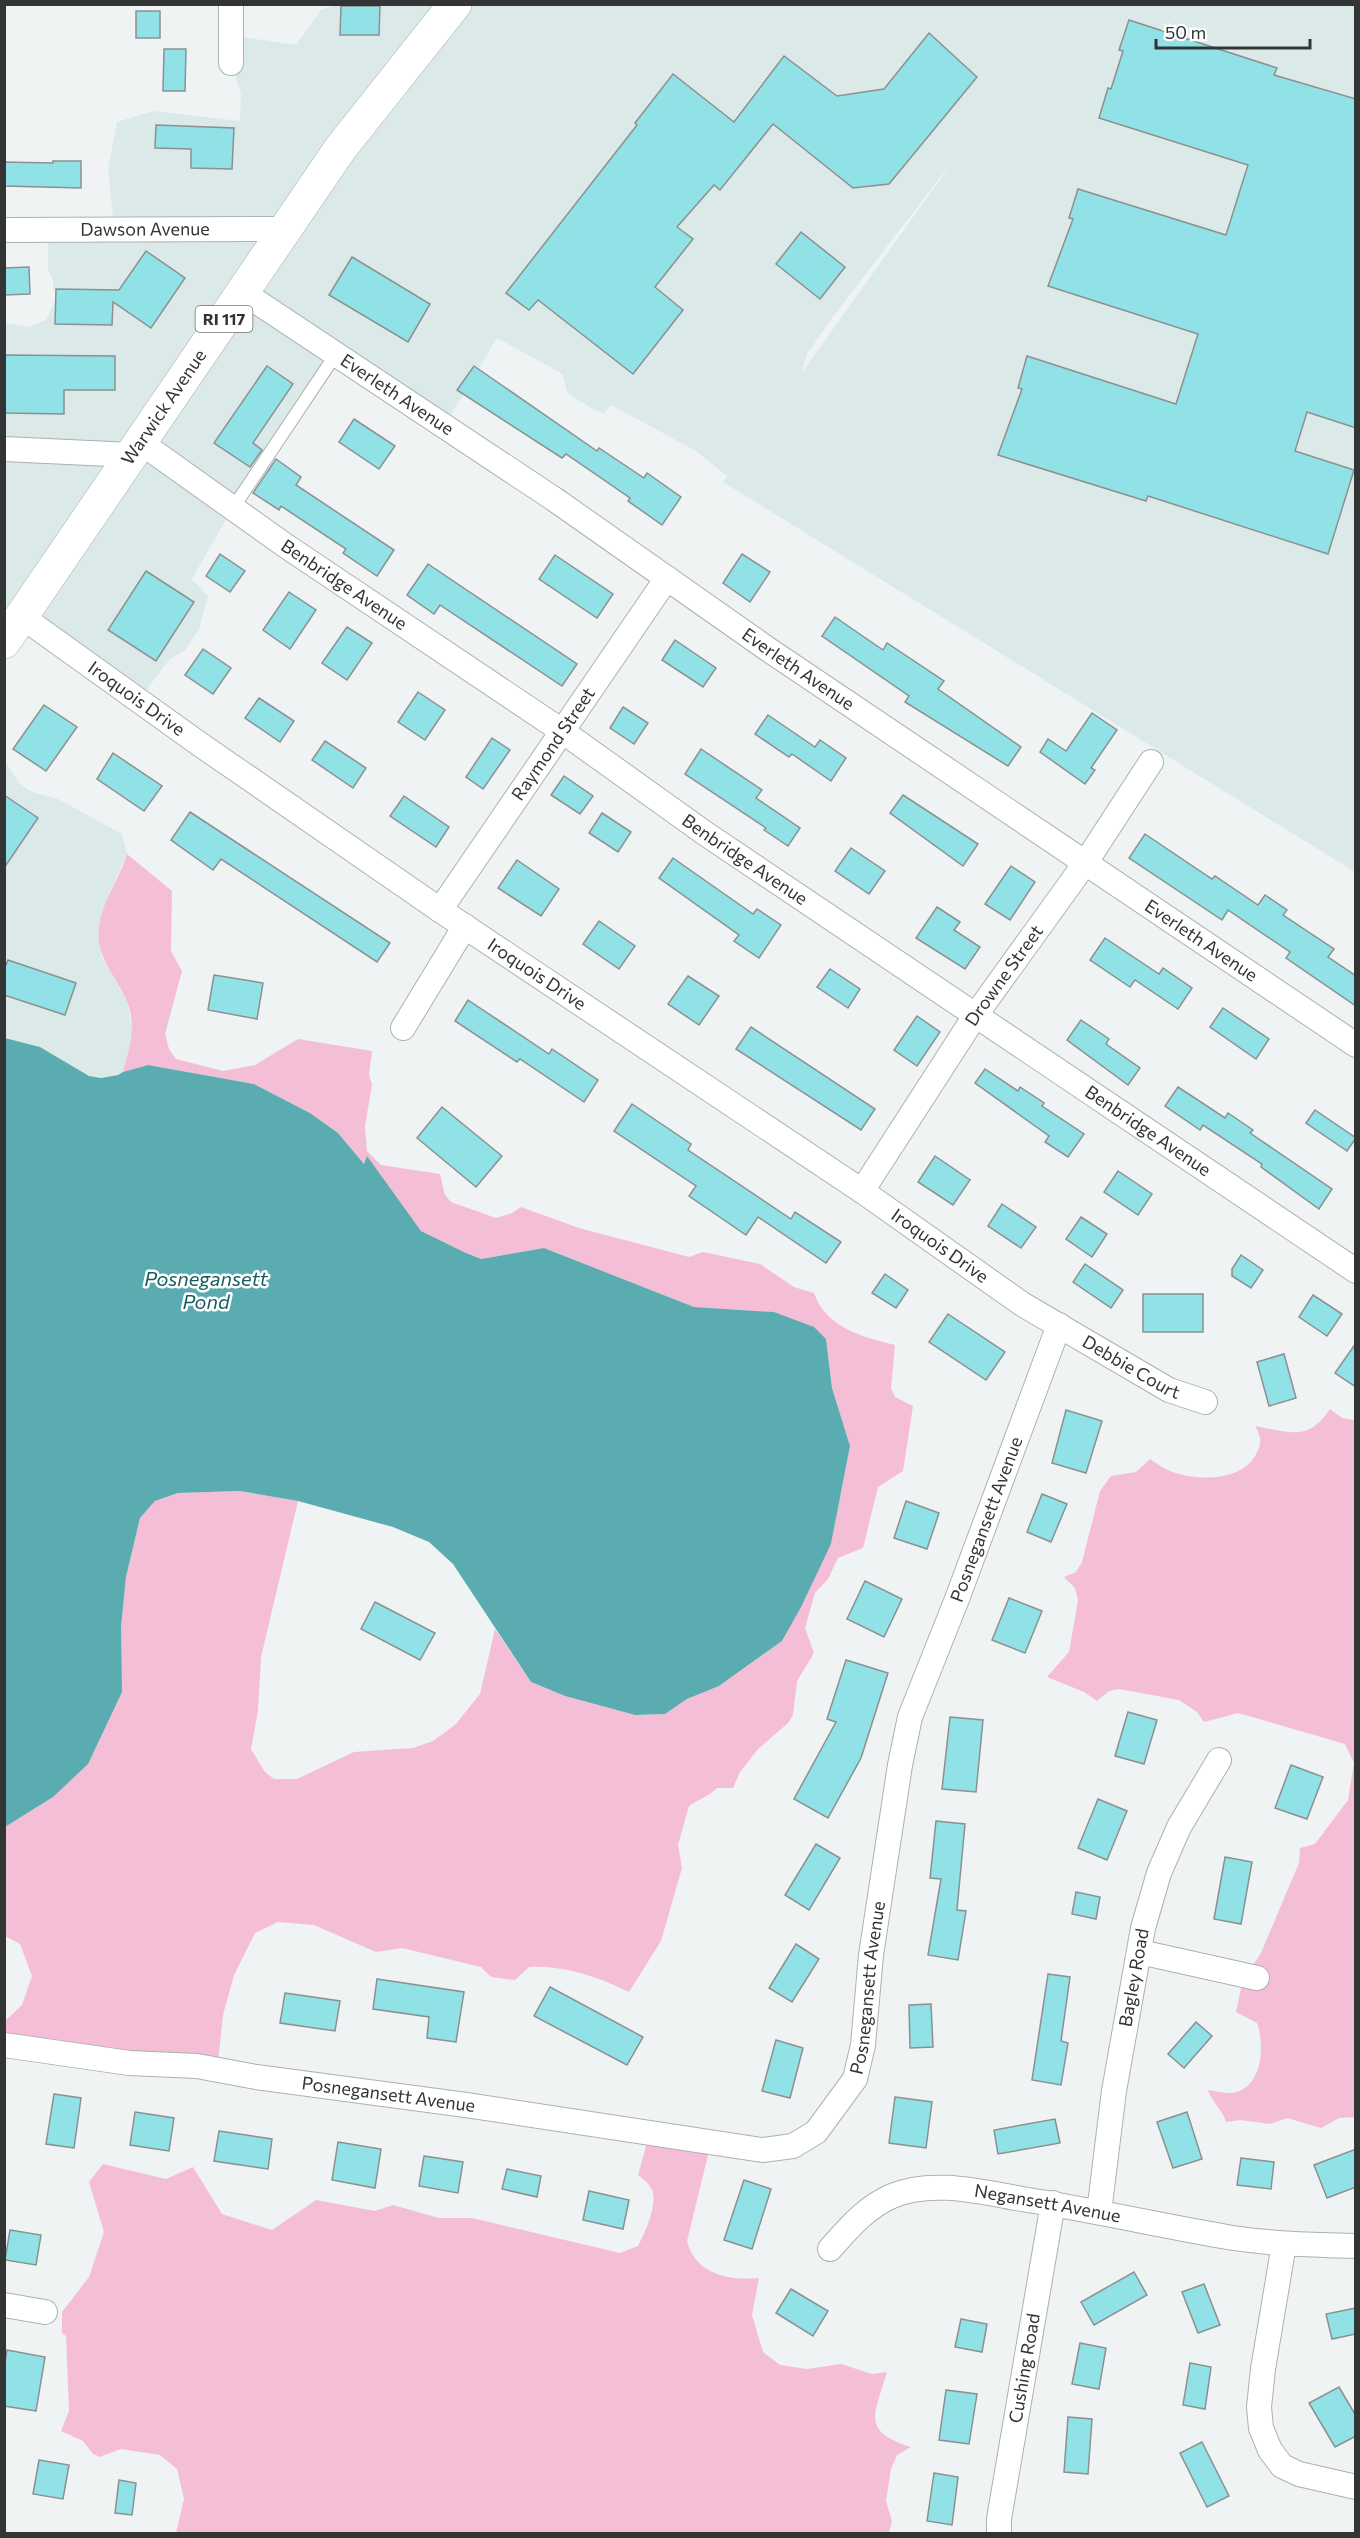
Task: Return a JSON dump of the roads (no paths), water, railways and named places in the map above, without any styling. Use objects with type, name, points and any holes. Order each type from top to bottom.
[{"type":"main road","name":"Warwick Avenue","points":[[13,629],[340,148],[455,4]]},
{"type":"street","points":[[231,4],[231,63]]},
{"type":"street","name":"Dawson Avenue","points":[[4,230],[285,229]]},
{"type":"street","name":"Everleth Avenue","points":[[242,292],[554,499],[770,650],[1356,1045]]},
{"type":"street","points":[[4,449],[136,448]]},
{"type":"street","name":"Benbridge Avenue","points":[[136,448],[233,508],[562,731],[706,834],[975,1016],[1123,1112],[1356,1271]]},
{"type":"street","name":"Raymond Street","points":[[440,910],[667,578]]},
{"type":"street","name":"Iroquois Drive","points":[[13,629],[465,926],[862,1191],[1022,1304],[1059,1325]]},
{"type":"street","name":"Drowne Street","points":[[862,1191],[975,1016],[1086,862],[1151,762]]},
{"type":"street","points":[[403,1028],[465,926]]},
{"type":"street","name":"Debbie Court","points":[[1059,1325],[1169,1390],[1205,1402]]},
{"type":"street","name":"Posnegansett Avenue","points":[[4,2045],[129,2063],[196,2067],[256,2078],[478,2107],[762,2150],[793,2146],[816,2132],[855,2079],[863,2045],[872,1955],[897,1787],[910,1717],[957,1599],[1059,1325]]},
{"type":"street","name":"Bagley Road","points":[[1099,2212],[1114,2091],[1143,1928],[1159,1873],[1179,1827],[1220,1760]]},
{"type":"street","points":[[1140,1952],[1257,1978]]},
{"type":"street","name":"Negansett Avenue","points":[[830,2249],[863,2212],[892,2196],[922,2188],[956,2189],[1053,2203],[1233,2238],[1284,2244],[1356,2246]]},
{"type":"street","name":"Cushing Road","points":[[999,2534],[999,2519],[1053,2203]]},
{"type":"street","points":[[1284,2244],[1263,2369],[1259,2407],[1261,2428],[1270,2450],[1282,2466],[1299,2474],[1356,2487]]},
{"type":"street","points":[[4,2305],[45,2312]]},
{"type":"lane","points":[[233,508],[336,354]]},
{"type":"water","name":"Posnegansett Pond","points":[[5,1038],[40,1047],[89,1076],[101,1078],[118,1075],[148,1065],[254,1084],[310,1113],[338,1133],[364,1164],[367,1156],[421,1231],[481,1259],[544,1248],[694,1307],[774,1312],[814,1327],[826,1339],[832,1388],[850,1446],[831,1544],[782,1641],[719,1686],[687,1699],[665,1714],[635,1715],[565,1696],[531,1682],[453,1564],[429,1542],[393,1527],[298,1501],[240,1491],[178,1493],[155,1501],[140,1518],[126,1577],[121,1627],[122,1692],[88,1764],[53,1797],[5,1827]]}]
